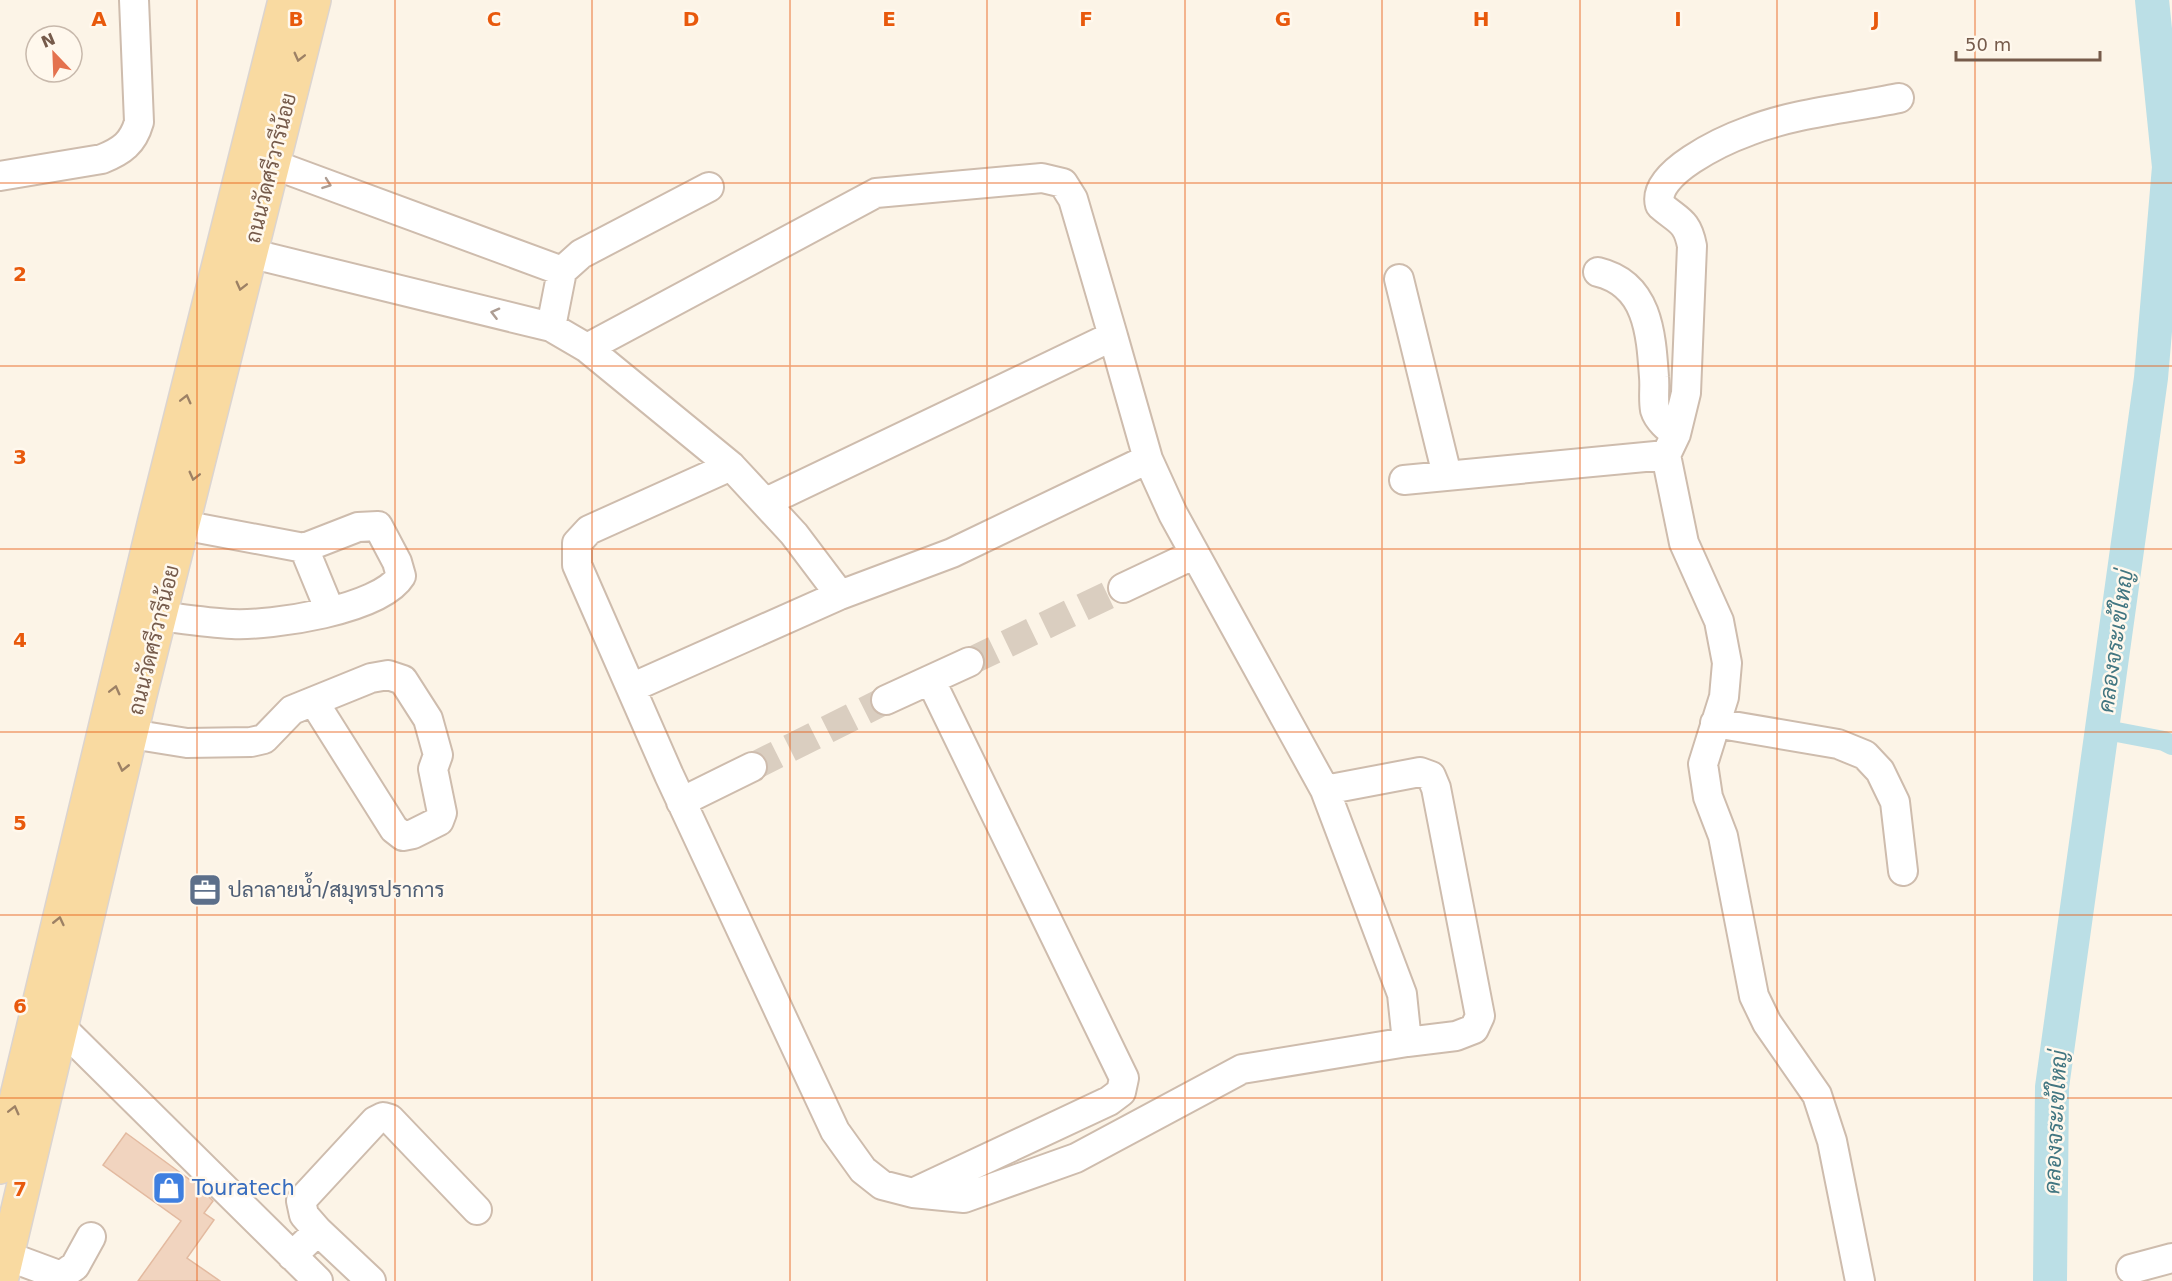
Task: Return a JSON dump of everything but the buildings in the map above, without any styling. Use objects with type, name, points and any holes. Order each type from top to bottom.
[{"type":"main road","name":"ถนนวัดศรีวารีน้อย","points":[[4,1269],[62,1028],[60,978],[155,520],[285,0]]},
{"type":"main road","name":"ถนนวัดศรีวารีน้อย","points":[[0,1167],[60,978],[131,734],[249,253],[314,0]]},
{"type":"street","points":[[0,176],[102,159],[122,150],[135,137],[139,122],[134,0]]},
{"type":"street","points":[[1671,444],[1686,393],[1692,246],[1689,231],[1682,220],[1660,205],[1658,197],[1661,186],[1674,172],[1703,153],[1750,130],[1899,98]]},
{"type":"street","points":[[272,164],[562,271]]},
{"type":"street","points":[[587,348],[876,192],[1042,178],[1063,183],[1073,199],[1148,459],[1173,514],[1325,790],[1402,994],[1407,1042]]},
{"type":"street","points":[[551,327],[562,271],[581,254],[709,187]]},
{"type":"street","points":[[249,253],[551,327],[587,348],[731,466],[794,534],[840,595]]},
{"type":"street","points":[[1598,272],[1614,276],[1629,286],[1639,299],[1645,315],[1654,375],[1655,411],[1663,423],[1671,444],[1684,543],[1719,621],[1727,663],[1724,697],[1703,764],[1708,797],[1723,836],[1754,996],[1767,1023],[1817,1095],[1832,1141],[1860,1281]]},
{"type":"street","points":[[1399,279],[1447,475]]},
{"type":"street","points":[[766,502],[1113,336]]},
{"type":"street","points":[[1404,480],[1671,444]]},
{"type":"street","points":[[631,688],[840,595],[952,553],[1148,459]]},
{"type":"street","points":[[731,466],[589,530],[577,543],[577,565],[681,802],[835,1131],[862,1170],[882,1185],[913,1193],[964,1198],[1076,1158],[1242,1070],[1456,1036],[1474,1029],[1480,1016],[1436,788],[1431,776],[1419,772],[1325,790]]},
{"type":"street","points":[[159,616],[233,624],[262,623],[351,606],[395,585],[401,576],[398,562],[378,526],[370,524],[304,548],[182,525]]},
{"type":"street","points":[[304,548],[330,611]]},
{"type":"street","points":[[1123,588],[1195,554]]},
{"type":"street","points":[[886,700],[932,681],[969,662]]},
{"type":"street","points":[[131,734],[187,743],[250,742],[264,738],[292,710],[371,678],[388,675],[404,680],[428,719],[438,755],[433,769],[442,813],[439,821],[413,834],[403,836],[394,829],[314,702]]},
{"type":"street","points":[[913,1193],[1109,1101],[1121,1092],[1124,1078],[932,681]]},
{"type":"street","points":[[1715,723],[1838,744],[1865,755],[1880,771],[1895,802],[1903,871]]},
{"type":"street","points":[[681,802],[752,767]]},
{"type":"street","points":[[62,1028],[318,1281]]},
{"type":"street","points":[[371,1281],[304,1215],[301,1201],[375,1121],[383,1117],[390,1119],[477,1210]]},
{"type":"street","points":[[292,1256],[318,1231]]},
{"type":"street","points":[[4,1269],[62,1276],[75,1266],[91,1237]]},
{"type":"street","points":[[2131,1269],[2172,1258]]},
{"type":"waterway","name":"คลองจระเข้ใหญ่","points":[[2050,1281],[2052,1087],[2151,378],[2169,167],[2152,0]]},
{"type":"waterway","points":[[2101,729],[2164,741],[2172,745]]},
{"type":"tunnel","points":[[969,662],[1123,588]]},
{"type":"tunnel","points":[[752,767],[886,700]]},
{"type":"place","name":"ปลาลายน้ำ/สมุทรปราการ","points":[[205,890]]},
{"type":"place","name":"Touratech","points":[[169,1188]]}]
